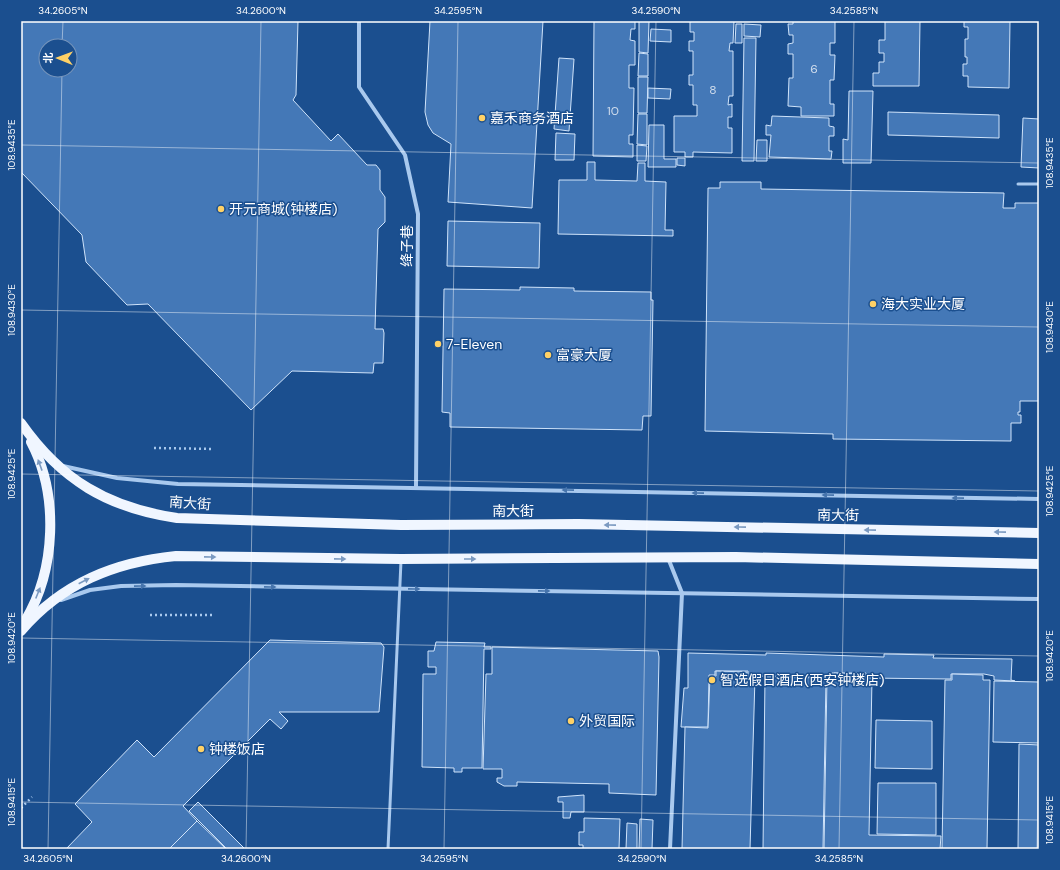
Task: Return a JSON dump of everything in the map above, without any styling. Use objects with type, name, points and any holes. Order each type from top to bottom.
[{"type":"main road","name":"南大街","points":[[21,423],[35,443],[55,464],[72,478],[109,500],[148,513],[177,518],[401,525],[578,524],[1039,533]]},
{"type":"main road","points":[[21,423],[33,446],[43,473],[48,502],[50,531],[47,560],[40,588],[29,615],[21,628]]},
{"type":"main road","points":[[21,631],[48,604],[82,582],[125,564],[176,556],[401,560],[668,557],[1039,564]]},
{"type":"street","name":"绛子巷","points":[[359,21],[359,87],[404,155],[418,214],[416,487]]},
{"type":"street","points":[[55,464],[117,478],[163,483],[1039,499]]},
{"type":"street","points":[[668,557],[682,593],[670,849]]},
{"type":"street","points":[[48,604],[90,590],[121,586],[1039,599]]},
{"type":"lane","points":[[1018,184],[1039,184]]},
{"type":"lane","points":[[388,849],[401,589],[401,560]]},
{"type":"path","points":[[154,448],[214,449]]},
{"type":"path","points":[[150,614],[212,615]]},
{"type":"path","points":[[21,808],[32,797]]},
{"type":"building","name":"开元商城(钟楼店)","points":[[21,21],[298,21],[296,95],[293,100],[331,141],[338,134],[367,165],[376,165],[380,170],[380,190],[385,197],[385,222],[378,229],[375,329],[383,329],[384,333],[383,363],[374,363],[373,373],[292,371],[251,410],[148,304],[127,305],[86,262],[82,235],[21,172]]},
{"type":"building","name":"嘉禾商务酒店","points":[[430,21],[543,21],[532,208],[448,202],[451,144],[433,133],[428,125],[425,112]]},
{"type":"building","points":[[594,21],[635,21],[635,29],[631,29],[630,40],[635,41],[635,65],[629,65],[629,88],[634,88],[633,135],[629,135],[629,144],[633,144],[633,157],[593,156]]},
{"type":"building","points":[[639,21],[649,21],[648,53],[639,52]]},
{"type":"building","points":[[734,21],[733,43],[730,43],[729,51],[733,51],[733,96],[729,96],[728,105],[732,104],[732,117],[728,117],[728,128],[732,128],[732,153],[693,152],[693,157],[685,157],[685,152],[674,152],[674,116],[697,116],[697,105],[693,105],[693,85],[689,85],[689,75],[693,75],[693,51],[689,51],[689,41],[694,41],[694,32],[690,32],[690,22]]},
{"type":"building","points":[[793,21],[835,21],[835,43],[830,43],[830,55],[835,55],[834,80],[830,80],[830,104],[834,104],[834,116],[801,116],[801,107],[788,106],[789,78],[793,78],[793,54],[788,54],[788,44],[793,43],[793,35],[789,35],[788,24],[793,24]]},
{"type":"building","points":[[885,21],[920,21],[919,86],[873,86],[873,73],[879,73],[879,62],[884,62],[884,53],[879,53],[879,40],[885,40]]},
{"type":"building","points":[[964,21],[1010,21],[1009,88],[968,87],[968,76],[963,76],[963,64],[967,64],[967,57],[965,57],[965,39],[968,39],[968,27],[964,27]]},
{"type":"building","points":[[736,24],[742,24],[742,43],[735,43]]},
{"type":"building","points":[[744,24],[761,25],[760,37],[744,36]]},
{"type":"building","points":[[651,29],[671,30],[671,42],[650,41]]},
{"type":"building","points":[[744,38],[756,38],[754,161],[742,161]]},
{"type":"building","points":[[639,53],[648,54],[648,76],[638,76]]},
{"type":"building","points":[[559,58],[574,59],[569,131],[554,129]]},
{"type":"building","points":[[638,77],[648,77],[647,113],[638,113]]},
{"type":"building","points":[[648,88],[671,89],[670,99],[648,98]]},
{"type":"building","points":[[849,91],[873,91],[871,163],[843,163],[843,139],[848,140]]},
{"type":"building","points":[[888,112],[999,115],[999,138],[888,135]]},
{"type":"building","points":[[638,114],[647,114],[647,145],[637,144]]},
{"type":"building","points":[[772,116],[829,118],[829,126],[834,127],[834,136],[829,136],[829,151],[832,151],[831,159],[769,157],[771,135],[766,135],[766,125],[771,126]]},
{"type":"building","points":[[1023,118],[1039,119],[1039,168],[1021,167]]},
{"type":"building","points":[[649,125],[664,125],[664,159],[676,159],[676,167],[648,167]]},
{"type":"building","points":[[556,133],[575,134],[574,160],[555,160]]},
{"type":"building","points":[[757,140],[767,140],[767,161],[756,161]]},
{"type":"building","points":[[637,145],[647,146],[646,161],[637,161]]},
{"type":"building","points":[[677,158],[685,158],[685,166],[677,165]]},
{"type":"building","points":[[587,162],[595,162],[595,180],[637,181],[638,163],[645,163],[645,181],[666,182],[665,230],[673,230],[673,236],[558,234],[559,180],[587,180]]},
{"type":"building","name":"海大实业大厦","points":[[720,182],[761,182],[761,189],[1004,193],[1003,208],[1015,208],[1015,203],[1039,203],[1039,401],[1020,401],[1020,412],[1018,412],[1018,415],[1021,415],[1021,423],[1011,423],[1011,441],[833,439],[833,434],[705,431],[708,188],[720,188]]},
{"type":"building","points":[[448,221],[540,223],[539,268],[447,266]]},
{"type":"building","name":"富豪大厦","points":[[520,287],[574,288],[574,291],[651,292],[651,300],[653,300],[651,416],[643,416],[642,430],[450,427],[450,413],[442,412],[444,289],[520,290]]},
{"type":"building","name":"钟楼饭店","points":[[270,640],[381,643],[384,647],[379,712],[279,712],[288,721],[281,729],[270,719],[183,806],[197,821],[169,849],[66,849],[92,822],[75,804],[137,740],[154,757]]},
{"type":"building","points":[[436,642],[485,643],[484,647],[491,647],[491,649],[484,649],[482,768],[462,768],[462,772],[454,772],[454,768],[422,767],[423,674],[436,674],[436,667],[428,667],[428,651],[434,651]]},
{"type":"building","name":"外贸国际","points":[[492,647],[658,651],[656,795],[609,793],[609,784],[517,782],[517,786],[504,786],[497,782],[497,778],[502,778],[502,769],[483,769],[486,674],[492,674]]},
{"type":"building","points":[[688,653],[766,655],[766,653],[884,657],[884,654],[934,655],[933,658],[1012,659],[1011,680],[1015,681],[994,680],[994,676],[984,674],[951,674],[951,679],[866,678],[866,673],[832,673],[832,677],[748,676],[748,671],[715,671],[715,675],[709,675],[708,727],[681,727],[684,688],[688,688]]},
{"type":"building","points":[[716,671],[747,672],[747,676],[755,677],[750,849],[682,849],[685,727],[708,728],[710,676],[716,676]]},
{"type":"building","points":[[834,673],[865,674],[865,678],[872,678],[869,835],[941,836],[940,849],[824,849],[827,678],[833,678]]},
{"type":"building","points":[[952,674],[983,675],[983,680],[990,680],[987,849],[942,849],[945,680],[952,680]]},
{"type":"building","points":[[765,677],[826,678],[823,849],[763,849]]},
{"type":"building","points":[[994,681],[1039,682],[1039,743],[993,742]]},
{"type":"building","points":[[876,720],[932,721],[932,769],[875,768]]},
{"type":"building","points":[[1019,744],[1039,745],[1039,849],[1018,849]]},
{"type":"building","points":[[878,783],[936,783],[936,835],[877,834]]},
{"type":"building","points":[[584,795],[584,812],[571,812],[570,818],[563,818],[563,802],[558,802],[558,797]]},
{"type":"building","points":[[198,802],[245,849],[227,849],[189,811]]},
{"type":"building","points":[[584,818],[620,819],[619,849],[583,849],[583,845],[579,845],[579,832],[584,832]]},
{"type":"building","points":[[640,819],[653,820],[652,849],[639,849]]},
{"type":"building","points":[[197,821],[226,849],[169,849]]},
{"type":"building","points":[[627,823],[637,824],[637,849],[626,849]]},
{"type":"place","name":"嘉禾商务酒店","points":[[482,118]]},
{"type":"place","name":"开元商城(钟楼店)","points":[[221,209]]},
{"type":"place","name":"海大实业大厦","points":[[873,304]]},
{"type":"place","name":"7-Eleven","points":[[438,344]]},
{"type":"place","name":"富豪大厦","points":[[548,355]]},
{"type":"place","name":"智选假日酒店(西安钟楼店)","points":[[712,680]]},
{"type":"place","name":"外贸国际","points":[[571,721]]},
{"type":"place","name":"钟楼饭店","points":[[201,749]]}]
